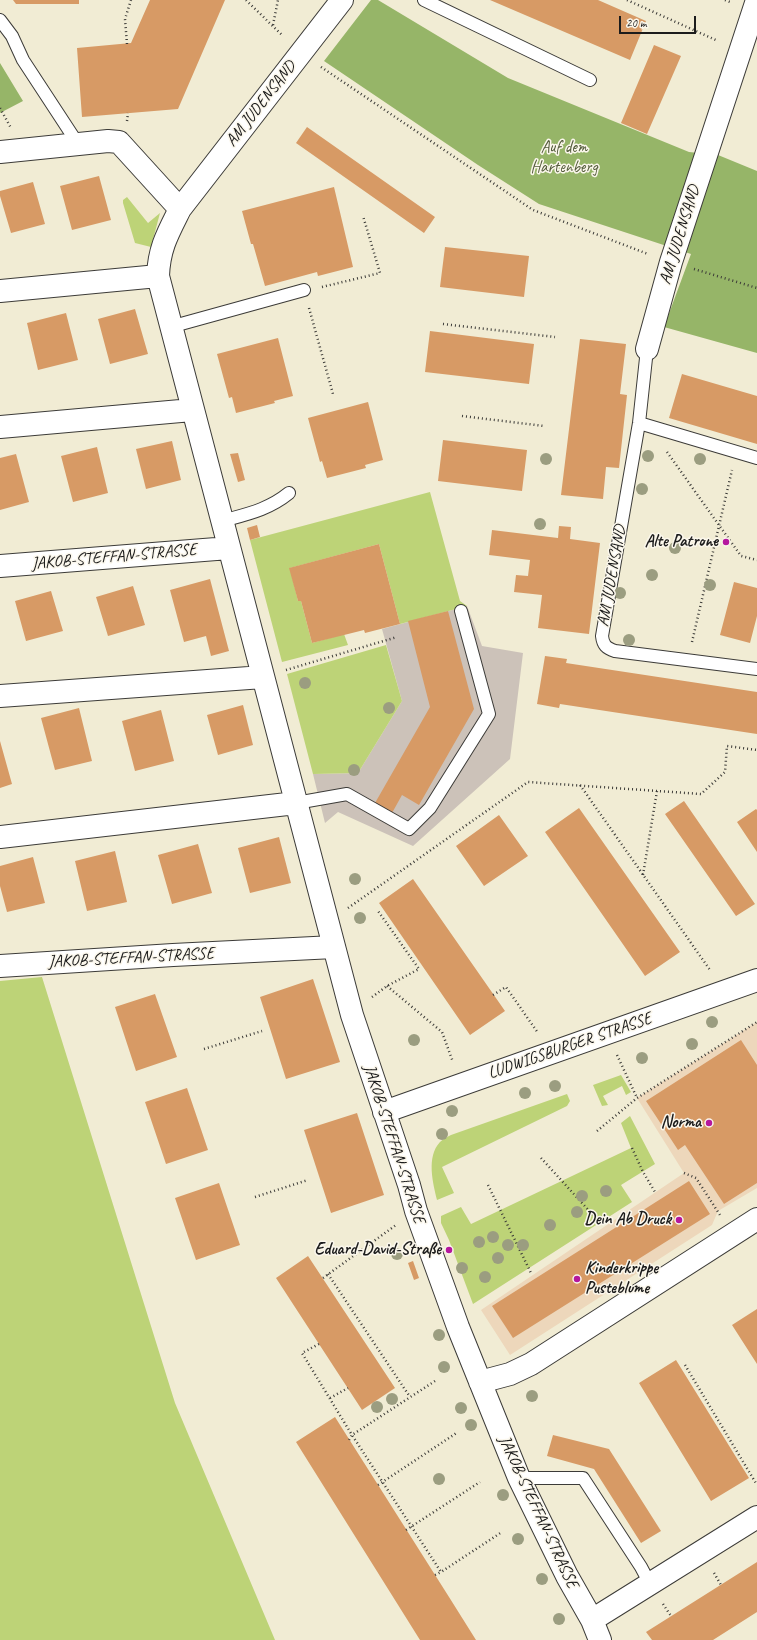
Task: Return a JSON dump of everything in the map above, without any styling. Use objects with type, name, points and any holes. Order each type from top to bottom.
[{"type":"street","name":"AM JUDENSAND","points":[[180,209],[342,0]]},
{"type":"street","name":"AM JUDENSAND","points":[[647,349],[671,262],[757,0]]},
{"type":"street","points":[[0,152],[108,141],[119,142],[180,209]]},
{"type":"street","name":"JAKOB-STEFFAN-STRASSE","points":[[180,209],[163,242],[158,276],[170,327],[352,1015],[440,1280],[480,1382],[519,1478],[567,1576],[592,1620],[600,1640]]},
{"type":"street","points":[[0,291],[158,276]]},
{"type":"street","points":[[0,427],[192,410]]},
{"type":"street","name":"JAKOB-STEFFAN-STRASSE","points":[[0,566],[229,548]]},
{"type":"street","points":[[0,696],[263,677]]},
{"type":"street","points":[[0,837],[296,803]]},
{"type":"street","name":"JAKOB-STEFFAN-STRASSE","points":[[0,966],[334,947]]},
{"type":"street","name":"LUDWIGSBURGER STRASSE","points":[[384,1112],[757,980]]},
{"type":"street","points":[[480,1382],[510,1374],[531,1364],[757,1219]]},
{"type":"street","points":[[592,1620],[757,1517]]},
{"type":"lane","points":[[424,0],[590,80]]},
{"type":"lane","points":[[0,20],[12,36],[23,60],[78,144]]},
{"type":"lane","points":[[170,327],[304,290]]},
{"type":"lane","name":"AM JUDENSAND","points":[[647,349],[639,423],[602,643],[608,649],[615,651],[757,669]]},
{"type":"lane","points":[[639,423],[757,458]]},
{"type":"lane","points":[[222,521],[261,510],[278,503],[289,493]]},
{"type":"lane","points":[[296,803],[347,794],[409,829],[430,808],[489,714],[461,611]]},
{"type":"lane","points":[[519,1478],[583,1478],[641,1567],[650,1584]]},
{"type":"path","points":[[127,44],[125,19],[131,0]]},
{"type":"path","points":[[246,0],[273,26],[278,0]]},
{"type":"path","points":[[627,0],[740,51]]},
{"type":"path","points":[[301,53],[534,210],[671,262],[757,288]]},
{"type":"path","points":[[333,394],[304,290],[380,273],[363,216]]},
{"type":"path","points":[[443,324],[555,337]]},
{"type":"path","points":[[462,416],[544,426]]},
{"type":"path","points":[[653,427],[657,438],[741,556],[757,560]]},
{"type":"path","points":[[688,660],[736,452]]},
{"type":"path","points":[[263,677],[397,637]]},
{"type":"path","points":[[328,922],[528,782],[701,794],[725,772],[727,746],[757,750]]},
{"type":"path","points":[[580,785],[725,992]]},
{"type":"path","points":[[643,875],[657,791]]},
{"type":"path","points":[[374,996],[387,986],[419,969],[378,911]]},
{"type":"path","points":[[387,986],[442,1032],[462,1084]]},
{"type":"path","points":[[493,995],[506,987],[552,1053]]},
{"type":"path","points":[[597,1131],[637,1098],[757,1022]]},
{"type":"path","points":[[204,1049],[262,1031]]},
{"type":"path","points":[[606,1033],[637,1098]]},
{"type":"path","points":[[632,1148],[643,1172],[655,1192]]},
{"type":"path","points":[[541,1158],[603,1226]]},
{"type":"path","points":[[684,1173],[696,1178],[731,1235]]},
{"type":"path","points":[[255,1197],[308,1180]]},
{"type":"path","points":[[488,1184],[531,1273]]},
{"type":"path","points":[[323,1278],[416,1211]]},
{"type":"path","points":[[328,1274],[410,1397]]},
{"type":"path","points":[[319,1344],[302,1353],[352,1436],[442,1572]]},
{"type":"path","points":[[685,1365],[757,1485]]},
{"type":"path","points":[[349,1440],[352,1436],[435,1381]]},
{"type":"path","points":[[330,1398],[348,1388]]},
{"type":"path","points":[[378,1485],[458,1432]]},
{"type":"path","points":[[406,1530],[480,1482]]},
{"type":"path","points":[[435,1575],[442,1572],[502,1532]]},
{"type":"shaded area","points":[[467,606],[482,646],[523,653],[510,759],[413,846],[338,812],[325,823],[313,774],[358,773],[402,701],[382,629]]},
{"type":"shaded area","points":[[757,1022],[757,1188],[718,1211],[712,1225],[510,1355],[481,1310],[684,1173],[637,1098]]},
{"type":"green space","name":"Auf dem Hartenberg","points":[[371,0],[378,0],[508,78],[689,152],[718,155],[757,171],[757,353],[664,327],[691,254],[539,204],[478,165],[324,61]]},
{"type":"green space","points":[[0,63],[23,101],[0,113]]},
{"type":"green space","points":[[127,197],[148,223],[160,213],[151,247],[135,243],[123,203],[123,200]]},
{"type":"green space","points":[[430,492],[460,601],[467,606],[400,624],[379,544],[290,568],[298,601],[301,601],[312,643],[344,634],[348,645],[282,662],[250,540]]},
{"type":"green space","points":[[386,645],[402,701],[358,773],[313,774],[287,674]]},
{"type":"green space","points":[[42,977],[175,1403],[275,1640],[0,1640],[0,981]]},
{"type":"green space","points":[[621,1075],[631,1092],[626,1095],[622,1086],[603,1096],[608,1105],[602,1106],[593,1085]]},
{"type":"green space","points":[[567,1094],[570,1101],[567,1106],[442,1167],[454,1193],[437,1200],[432,1178],[432,1162],[436,1148],[441,1141],[451,1135]]},
{"type":"green space","points":[[630,1116],[655,1164],[621,1185],[632,1202],[473,1304],[441,1223],[441,1216],[461,1207],[471,1224],[631,1148],[621,1123]]},
{"type":"building","points":[[13,0],[79,0],[79,4],[16,4]]},
{"type":"building","points":[[150,0],[225,0],[178,109],[82,117],[77,48],[131,43]]},
{"type":"building","points":[[490,0],[598,0],[646,21],[630,60]]},
{"type":"building","points":[[654,45],[681,56],[647,134],[621,123]]},
{"type":"building","points":[[307,127],[435,217],[424,233],[296,143]]},
{"type":"building","points":[[99,176],[111,220],[72,230],[60,186]]},
{"type":"building","points":[[33,182],[45,224],[11,233],[0,196],[0,191]]},
{"type":"building","points":[[334,187],[353,267],[318,276],[317,272],[265,286],[242,211]]},
{"type":"building","points":[[445,247],[529,256],[524,297],[440,287]]},
{"type":"building","points":[[135,309],[148,354],[110,364],[98,319]]},
{"type":"building","points":[[66,313],[78,360],[38,370],[27,323]]},
{"type":"building","points":[[430,331],[534,344],[529,384],[425,372]]},
{"type":"building","points":[[278,338],[293,396],[274,401],[275,403],[236,413],[232,397],[229,398],[217,354]]},
{"type":"building","points":[[580,339],[626,344],[620,394],[627,395],[619,468],[606,467],[603,499],[561,495]]},
{"type":"building","points":[[682,374],[757,396],[757,444],[669,418]]},
{"type":"building","points":[[368,402],[383,460],[365,465],[366,468],[327,478],[322,461],[320,462],[308,418]]},
{"type":"building","points":[[443,440],[527,450],[522,491],[438,481]]},
{"type":"building","points":[[172,441],[181,480],[146,489],[136,449]]},
{"type":"building","points":[[97,447],[108,493],[73,502],[61,456]]},
{"type":"building","points":[[238,453],[245,480],[238,482],[230,454]]},
{"type":"building","points":[[16,454],[29,502],[0,510],[0,458]]},
{"type":"building","points":[[257,525],[260,537],[250,540],[247,528]]},
{"type":"building","points":[[559,526],[571,527],[570,539],[600,543],[589,634],[538,628],[542,595],[514,592],[516,575],[528,576],[530,560],[489,555],[492,530],[558,538]]},
{"type":"building","points":[[379,544],[400,624],[365,633],[364,630],[312,643],[301,601],[298,601],[289,568]]},
{"type":"building","points":[[210,579],[229,651],[211,656],[206,636],[184,642],[170,590]]},
{"type":"building","points":[[734,582],[757,588],[757,616],[750,643],[720,635]]},
{"type":"building","points":[[133,586],[145,625],[108,636],[96,597]]},
{"type":"building","points":[[51,591],[63,631],[26,641],[15,601]]},
{"type":"building","points":[[448,611],[474,709],[419,805],[402,795],[392,813],[375,803],[430,707],[408,621]]},
{"type":"building","points":[[545,656],[567,659],[566,663],[757,692],[757,734],[560,704],[559,708],[537,704]]},
{"type":"building","points":[[243,705],[253,745],[218,755],[207,715]]},
{"type":"building","points":[[79,708],[92,761],[55,770],[41,718]]},
{"type":"building","points":[[161,710],[174,761],[135,771],[122,721]]},
{"type":"building","points":[[0,741],[12,784],[0,788]]},
{"type":"building","points":[[684,801],[755,904],[736,916],[665,814]]},
{"type":"building","points":[[579,808],[680,952],[645,976],[545,832]]},
{"type":"building","points":[[756,809],[757,810],[757,852],[737,822]]},
{"type":"building","points":[[499,815],[528,856],[484,886],[456,846]]},
{"type":"building","points":[[279,837],[291,883],[250,893],[238,848]]},
{"type":"building","points":[[198,844],[212,893],[172,904],[158,855]]},
{"type":"building","points":[[115,851],[127,902],[87,911],[75,861]]},
{"type":"building","points":[[33,857],[45,903],[7,912],[0,886],[0,866]]},
{"type":"building","points":[[413,879],[505,1011],[470,1035],[379,903]]},
{"type":"building","points":[[313,979],[340,1062],[286,1079],[260,997]]},
{"type":"building","points":[[155,994],[177,1057],[136,1071],[115,1007]]},
{"type":"building","name":"Norma","points":[[741,1040],[757,1065],[757,1183],[724,1204],[685,1145],[678,1150],[646,1101]]},
{"type":"building","points":[[187,1088],[208,1150],[166,1164],[145,1102]]},
{"type":"building","points":[[357,1113],[384,1195],[331,1213],[304,1130]]},
{"type":"building","points":[[689,1181],[710,1214],[513,1338],[492,1306]]},
{"type":"building","points":[[219,1183],[240,1245],[196,1260],[175,1198]]},
{"type":"building","points":[[308,1256],[395,1388],[362,1410],[276,1278]]},
{"type":"building","points":[[413,1261],[419,1278],[414,1280],[408,1263]]},
{"type":"building","points":[[757,1309],[757,1364],[732,1325]]},
{"type":"building","points":[[676,1360],[749,1478],[711,1501],[639,1383]]},
{"type":"building","points":[[335,1417],[476,1640],[420,1640],[296,1442]]},
{"type":"building","points":[[553,1435],[609,1449],[661,1531],[641,1543],[594,1469],[547,1456]]},
{"type":"building","points":[[757,1562],[757,1612],[713,1640],[652,1640],[646,1632]]},
{"type":"place","name":"Alte Patrone","points":[[726,542]]},
{"type":"place","name":"Norma","points":[[709,1123]]},
{"type":"place","name":"Dein Ab Druck","points":[[679,1220]]},
{"type":"place","name":"Eduard-David-Straße","points":[[449,1250]]},
{"type":"place","name":"Kinderkrippe Pusteblume","points":[[577,1279]]}]
